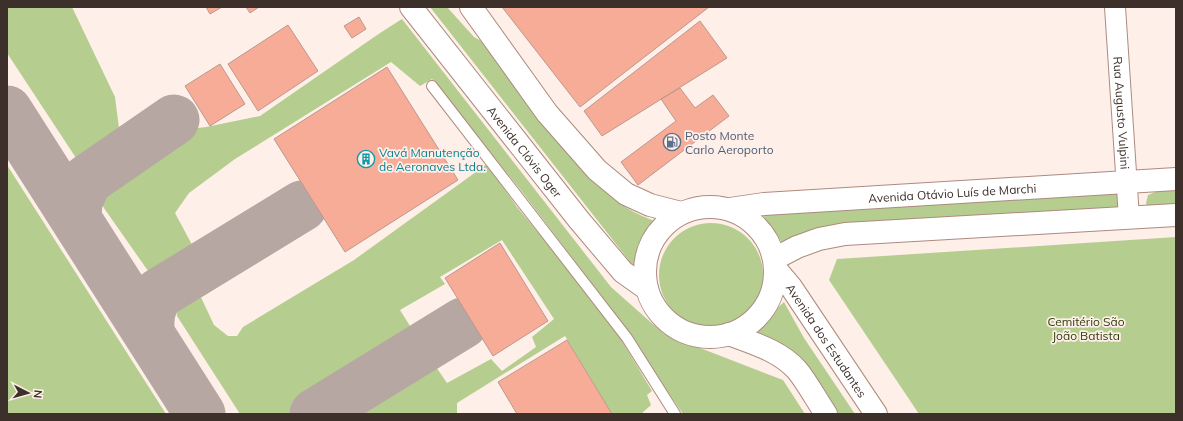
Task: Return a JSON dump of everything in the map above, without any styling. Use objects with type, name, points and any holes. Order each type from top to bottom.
[{"type":"main road","name":"Avenida Clóvis Oger","points":[[411,7],[579,220],[623,272],[647,289]]},
{"type":"main road","points":[[470,7],[547,113],[597,170],[626,194],[650,205],[682,213]]},
{"type":"main road","name":"Avenida Otávio Luís de Marchi","points":[[730,209],[764,204],[1176,179]]},
{"type":"main road","points":[[714,206],[730,209],[745,217],[758,228],[768,243],[774,264],[772,289],[763,309],[748,324],[729,334],[712,337],[695,335],[678,329],[665,318],[654,305],[647,289],[645,266],[651,244],[663,226],[682,213],[697,208],[714,206]]},
{"type":"main road","points":[[774,264],[797,247],[819,239],[846,234],[1176,215]]},
{"type":"main road","name":"Avenida dos Estudantes","points":[[774,264],[876,414]]},
{"type":"main road","points":[[729,334],[766,348],[783,358],[797,370],[826,414]]},
{"type":"street","name":"Rua Augusto Vulpini","points":[[1116,7],[1129,218]]},
{"type":"lane","points":[[432,86],[628,338],[675,414]]},
{"type":"green space","points":[[7,7],[72,7],[115,97],[121,144],[89,162],[78,161],[7,53]]},
{"type":"green space","points":[[430,7],[447,7],[474,37],[485,43],[573,155],[597,183],[626,207],[642,216],[661,223],[648,239],[643,251],[638,272]]},
{"type":"green space","points":[[402,19],[611,287],[664,334],[783,380],[805,414],[683,414],[609,306],[523,193],[432,79],[420,86],[391,62],[235,159],[189,193],[175,213],[197,254],[164,277],[153,278],[99,201],[101,189],[121,169],[182,130],[206,127],[260,116]]},
{"type":"green space","points":[[487,164],[517,207],[616,331],[652,391],[647,395],[651,405],[641,414],[612,414],[565,336],[457,403],[457,414],[338,414],[430,358],[447,383],[491,359],[502,371],[536,347],[532,337],[554,319],[502,240],[440,277],[445,284],[400,310],[415,334],[402,347],[292,414],[240,414],[177,316],[178,306],[180,303],[186,298],[199,293],[214,325],[228,336],[237,336],[243,327],[354,260]]},
{"type":"green space","points":[[7,165],[166,414],[7,414]]},
{"type":"green space","points":[[1176,190],[1176,213],[1148,209],[1146,203],[1148,195],[1158,191]]},
{"type":"green space","points":[[1119,191],[1121,205],[1114,209],[784,245],[769,226],[762,213]]},
{"type":"green space","points":[[711,223],[731,227],[748,238],[759,255],[763,275],[759,295],[748,312],[731,323],[711,327],[691,323],[674,312],[663,295],[659,275],[663,255],[674,238],[691,227]]},
{"type":"green space","name":"Cemitério São João Batista","points":[[1176,237],[1176,414],[919,414],[829,280],[837,259]]},
{"type":"green space","points":[[784,302],[804,338],[855,414],[831,414],[747,335]]},
{"type":"building","points":[[206,7],[222,7],[210,14]]},
{"type":"building","points":[[246,7],[259,7],[250,13]]},
{"type":"building","points":[[502,7],[709,7],[580,107]]},
{"type":"building","points":[[359,17],[366,29],[352,38],[344,26]]},
{"type":"building","points":[[700,21],[727,58],[602,136],[584,111]]},
{"type":"building","points":[[288,25],[318,71],[258,111],[228,64]]},
{"type":"building","points":[[220,64],[245,104],[210,126],[185,86]]},
{"type":"building","name":"Vavá Manutenção de Aeronaves Ltda.","points":[[387,67],[458,180],[345,252],[274,139]]},
{"type":"building","name":"Posto Monte Carlo Aeroporto","points":[[680,88],[695,108],[713,95],[729,116],[638,185],[621,162],[676,121],[661,99]]},
{"type":"building","points":[[500,243],[548,321],[493,356],[445,278]]},
{"type":"building","points":[[567,340],[612,414],[517,414],[498,382]]},
{"type":"taxiway","points":[[7,111],[200,414]]},
{"type":"taxiway","points":[[76,218],[77,201],[87,180],[174,120]]},
{"type":"taxiway","points":[[150,334],[150,313],[158,294],[302,206]]},
{"type":"taxiway","points":[[315,414],[463,323]]},
{"type":"place","name":"Posto Monte Carlo Aeroporto","points":[[672,142]]},
{"type":"place","name":"Vavá Manutenção de Aeronaves Ltda.","points":[[366,159]]}]
